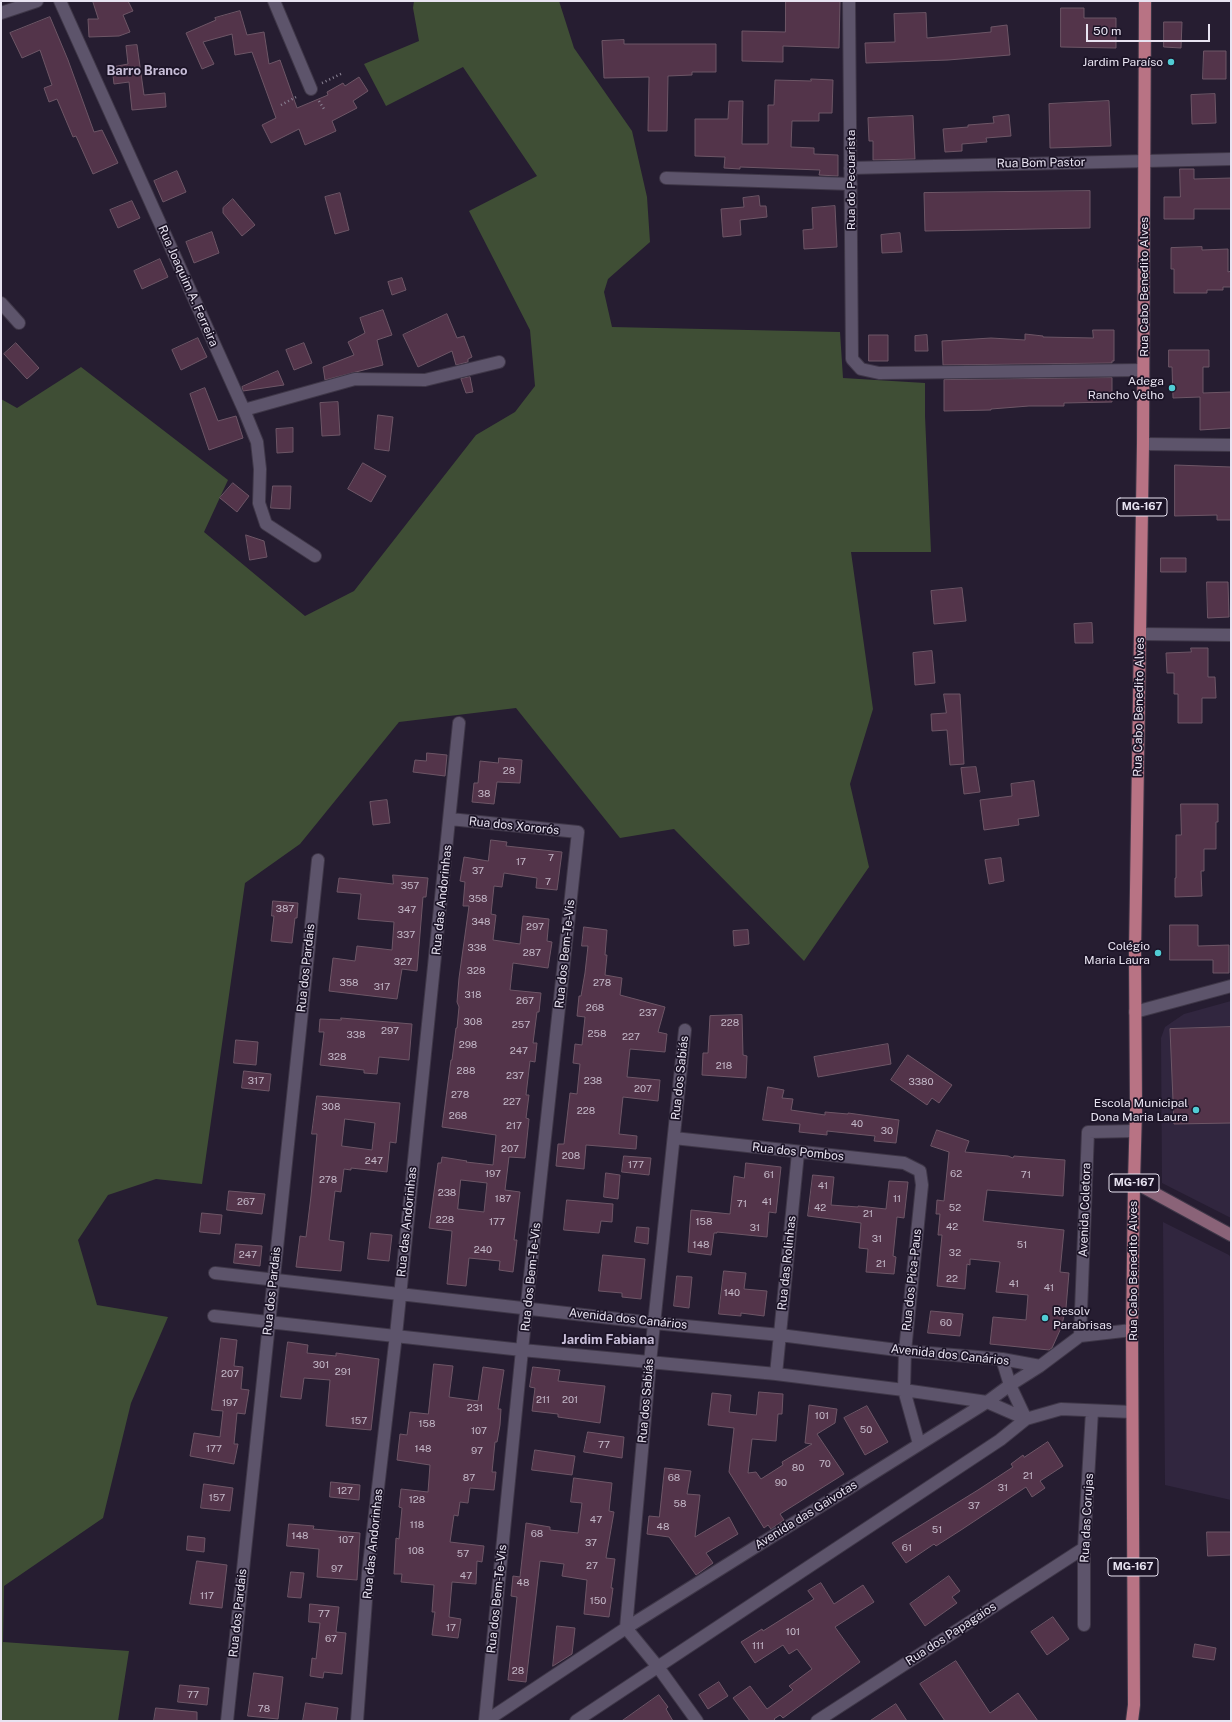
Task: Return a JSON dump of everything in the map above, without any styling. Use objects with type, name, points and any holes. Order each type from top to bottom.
[{"type":"main road","name":"Rua Cabo Benedito Alves","points":[[1132,1412],[1135,1012],[1143,444],[1145,1]]},
{"type":"main road","name":"MG-167","points":[[1132,1412],[1134,1705],[1132,1721]]},
{"type":"street","points":[[1,13],[37,1]]},
{"type":"street","name":"Rua Joaquim A. Ferreira","points":[[60,1],[257,442],[260,470],[259,503],[266,524],[315,556]]},
{"type":"street","points":[[274,1],[311,89]]},
{"type":"street","name":"Rua do Pecuarista","points":[[849,1],[852,359],[861,369],[879,373],[1143,370]]},
{"type":"street","name":"Rua Bom Pastor","points":[[850,168],[1231,159]]},
{"type":"street","points":[[666,178],[851,184]]},
{"type":"street","points":[[1,303],[19,323]]},
{"type":"street","points":[[244,410],[356,379],[425,380],[499,362]]},
{"type":"street","points":[[1143,444],[1231,445]]},
{"type":"street","points":[[1140,634],[1231,635]]},
{"type":"street","name":"Rua das Andorinhas","points":[[357,1721],[368,1573],[396,1335],[460,723]]},
{"type":"street","name":"Rua dos Xororós","points":[[450,819],[578,832]]},
{"type":"street","name":"Rua dos Bem-Te-Vis","points":[[486,1721],[522,1350],[528,1308],[578,832]]},
{"type":"street","name":"Rua dos Pardais","points":[[227,1721],[318,860]]},
{"type":"street","points":[[1135,1012],[1231,986]]},
{"type":"street","name":"Rua dos Sabiás","points":[[626,1628],[650,1362],[685,1030]]},
{"type":"street","name":"Avenida Coletora","points":[[1080,1336],[1088,1132],[1135,1131]]},
{"type":"street","name":"Rua dos Pombos","points":[[674,1138],[798,1153],[904,1163],[920,1171]]},
{"type":"street","name":"Rua das Rolinhas","points":[[776,1374],[798,1153]]},
{"type":"street","name":"Rua dos Pica-Paus","points":[[919,1444],[904,1390],[905,1351],[922,1186],[920,1171]]},
{"type":"street","points":[[1134,1182],[1231,1235]]},
{"type":"street","name":"Avenida dos Canários","points":[[215,1273],[654,1323],[780,1334],[905,1351],[1002,1359],[1040,1366]]},
{"type":"street","points":[[214,1316],[522,1350],[776,1374],[904,1390],[987,1402],[1026,1419]]},
{"type":"street","points":[[1080,1336],[1132,1330]]},
{"type":"street","name":"Avenida das Gaivotas","points":[[486,1721],[626,1628],[987,1402],[1040,1366],[1080,1336]]},
{"type":"street","points":[[1002,1359],[1010,1385],[1026,1419]]},
{"type":"street","points":[[576,1721],[1000,1440],[1026,1419],[1061,1409],[1132,1412]]},
{"type":"street","name":"Rua das Corujas","points":[[1084,1625],[1084,1548],[1092,1411]]},
{"type":"street","name":"Rua dos Papagaios","points":[[817,1721],[1084,1548]]},
{"type":"street","points":[[626,1628],[658,1667],[697,1721]]},
{"type":"path","points":[[281,105],[343,73]]},
{"type":"shaded area","name":"Escola Municipal Dona Maria Laura","points":[[1231,1001],[1231,1218],[1162,1183],[1161,1038],[1165,1027],[1184,1014]]},
{"type":"shaded area","points":[[1163,1222],[1229,1255],[1231,1258],[1231,1500],[1165,1485]]},
{"type":"green space","points":[[414,1],[559,1],[574,48],[632,131],[647,197],[650,242],[608,279],[604,292],[612,327],[840,332],[843,378],[925,383],[931,552],[851,552],[873,709],[850,784],[869,867],[804,961],[674,829],[620,838],[516,708],[399,722],[300,844],[245,883],[202,1184],[156,1179],[108,1195],[78,1240],[97,1305],[168,1317],[131,1403],[103,1518],[4,1586],[3,1642],[129,1651],[118,1721],[1,1721],[1,399],[17,408],[81,367],[228,480],[204,532],[305,616],[354,591],[476,435],[515,412],[535,386],[530,330],[469,211],[537,176],[463,67],[386,106],[364,64],[419,41],[413,8]]},
{"type":"building","points":[[93,1],[128,1],[133,11],[123,15],[130,32],[119,36],[89,37],[88,19],[98,19]]},
{"type":"building","points":[[786,1],[840,1],[839,48],[783,46],[783,62],[742,61],[742,31],[785,32]]},
{"type":"building","points":[[1061,8],[1084,8],[1084,18],[1116,18],[1116,48],[1061,47]]},
{"type":"building","points":[[240,11],[247,35],[264,32],[269,64],[280,60],[297,108],[328,95],[327,92],[343,83],[345,86],[359,77],[368,91],[353,101],[357,108],[332,121],[336,131],[305,145],[299,129],[271,143],[262,125],[276,118],[252,52],[235,55],[232,34],[203,42],[214,64],[202,69],[186,33],[216,20],[215,18]]},
{"type":"building","points":[[926,13],[927,38],[991,32],[991,27],[1007,25],[1010,55],[948,60],[866,63],[865,43],[895,42],[894,14]]},
{"type":"building","points":[[50,17],[68,60],[94,132],[102,130],[118,163],[93,174],[76,136],[73,137],[57,99],[49,102],[44,88],[52,85],[40,50],[22,58],[10,33]]},
{"type":"building","points":[[1164,22],[1182,22],[1181,48],[1164,47]]},
{"type":"building","points":[[624,40],[624,44],[716,44],[716,72],[692,72],[692,75],[668,76],[667,131],[648,131],[649,77],[604,78],[602,41]]},
{"type":"building","points":[[137,45],[144,95],[165,93],[166,107],[132,110],[129,82],[114,84],[112,67],[128,64],[126,46]]},
{"type":"building","points":[[1204,51],[1226,51],[1226,79],[1203,79]]},
{"type":"building","points":[[811,79],[833,80],[832,113],[819,113],[819,121],[792,121],[791,147],[814,148],[814,154],[838,155],[838,176],[819,175],[820,170],[740,167],[740,169],[724,168],[725,157],[695,156],[695,119],[728,119],[729,101],[743,101],[742,144],[768,144],[768,105],[774,105],[775,80],[811,81]]},
{"type":"building","points":[[1215,94],[1216,123],[1192,124],[1191,95]]},
{"type":"building","points":[[1109,101],[1111,146],[1050,148],[1049,104]]},
{"type":"building","points":[[1009,115],[1011,136],[986,138],[987,142],[962,144],[962,151],[945,152],[943,129],[994,123],[993,117]]},
{"type":"building","points":[[913,116],[915,159],[873,160],[873,141],[869,141],[868,118]]},
{"type":"building","points":[[1180,169],[1194,169],[1194,179],[1231,178],[1231,209],[1194,209],[1194,219],[1164,219],[1164,197],[1180,197]]},
{"type":"building","points":[[177,171],[186,192],[163,202],[154,181]]},
{"type":"building","points":[[1090,191],[1090,228],[925,231],[924,193]]},
{"type":"building","points":[[340,193],[349,230],[335,234],[325,197]]},
{"type":"building","points":[[759,196],[760,206],[766,206],[767,217],[740,220],[741,235],[723,237],[721,209],[744,207],[743,198]]},
{"type":"building","points":[[233,199],[255,225],[242,236],[223,213],[223,208]]},
{"type":"building","points":[[132,201],[140,218],[118,228],[110,210]]},
{"type":"building","points":[[835,206],[837,247],[804,249],[803,230],[813,229],[812,208]]},
{"type":"building","points":[[212,232],[219,253],[194,263],[186,242]]},
{"type":"building","points":[[900,233],[902,252],[882,253],[881,235]]},
{"type":"building","points":[[1202,247],[1202,250],[1228,249],[1228,272],[1231,271],[1231,287],[1223,287],[1223,290],[1207,290],[1207,293],[1174,293],[1174,269],[1171,269],[1171,248]]},
{"type":"building","points":[[160,259],[168,277],[142,289],[134,271]]},
{"type":"building","points":[[402,278],[406,290],[392,295],[388,282]]},
{"type":"building","points":[[383,310],[392,335],[377,340],[383,365],[325,380],[323,367],[354,355],[348,342],[365,333],[360,318]]},
{"type":"building","points":[[447,314],[457,338],[464,336],[472,357],[468,359],[468,362],[456,365],[452,351],[418,367],[403,335]]},
{"type":"building","points":[[1093,330],[1114,330],[1114,361],[1112,361],[1112,363],[943,365],[942,341],[991,338],[1025,340],[1025,334],[1043,337],[1093,338]]},
{"type":"building","points":[[869,335],[888,335],[888,361],[869,361]]},
{"type":"building","points":[[927,335],[928,351],[915,351],[915,336]]},
{"type":"building","points":[[198,338],[207,357],[181,370],[172,350]]},
{"type":"building","points":[[16,343],[39,368],[27,379],[4,354]]},
{"type":"building","points":[[304,343],[312,363],[294,370],[286,350]]},
{"type":"building","points":[[1169,350],[1209,350],[1209,367],[1203,367],[1203,393],[1231,392],[1231,428],[1200,430],[1200,397],[1173,398],[1172,367],[1169,367]]},
{"type":"building","points":[[278,371],[284,385],[243,391],[242,387]]},
{"type":"building","points":[[470,377],[473,392],[466,393],[461,379]]},
{"type":"building","points":[[1112,378],[1112,402],[1064,403],[1064,406],[1029,406],[991,410],[944,411],[944,380]]},
{"type":"building","points":[[205,388],[218,421],[236,416],[243,438],[209,450],[190,394]]},
{"type":"building","points":[[338,402],[340,435],[322,436],[320,403]]},
{"type":"building","points":[[378,415],[393,417],[389,451],[375,449]]},
{"type":"building","points":[[293,428],[293,452],[277,453],[276,429]]},
{"type":"building","points":[[363,463],[386,476],[371,502],[348,489]]},
{"type":"building","points":[[1175,465],[1231,467],[1231,520],[1217,520],[1217,515],[1175,516]]},
{"type":"building","points":[[233,483],[249,496],[237,512],[220,498]]},
{"type":"building","points":[[273,486],[291,486],[290,509],[271,508]]},
{"type":"building","points":[[246,535],[264,541],[267,557],[250,560]]},
{"type":"building","points":[[1161,558],[1186,558],[1186,572],[1161,572]]},
{"type":"building","points":[[1207,582],[1228,582],[1229,617],[1208,618]]},
{"type":"building","points":[[962,588],[966,621],[934,624],[931,591]]},
{"type":"building","points":[[1092,623],[1093,643],[1075,643],[1074,624]]},
{"type":"building","points":[[1191,648],[1208,648],[1208,677],[1215,677],[1216,698],[1202,698],[1202,723],[1178,723],[1178,694],[1174,694],[1174,673],[1167,673],[1166,653],[1191,652]]},
{"type":"building","points":[[932,651],[935,683],[915,685],[913,653]]},
{"type":"building","points":[[944,694],[960,694],[964,764],[950,765],[947,730],[932,731],[931,714],[946,713]]},
{"type":"building","points":[[427,753],[447,755],[445,776],[413,772],[415,760],[426,761]]},
{"type":"building","points":[[499,758],[522,760],[520,783],[497,782],[494,804],[472,802],[474,783],[478,783],[480,761],[498,763]]},
{"type":"building","points":[[976,767],[980,792],[964,794],[961,768]]},
{"type":"building","points":[[1034,781],[1039,816],[1018,819],[1019,825],[984,830],[980,800],[1012,796],[1011,784]]},
{"type":"building","points":[[387,800],[390,823],[373,825],[370,802]]},
{"type":"building","points":[[1181,804],[1218,804],[1216,849],[1204,849],[1204,871],[1201,871],[1202,896],[1175,897],[1176,835],[1181,835]]},
{"type":"building","points":[[491,840],[507,842],[506,846],[562,852],[557,890],[536,888],[537,878],[504,873],[502,887],[494,886],[491,914],[496,915],[493,940],[520,944],[523,916],[549,919],[547,941],[552,942],[548,968],[513,963],[510,990],[541,993],[533,1043],[537,1043],[535,1062],[530,1061],[526,1095],[529,1095],[526,1118],[529,1119],[525,1158],[509,1157],[505,1190],[520,1192],[514,1240],[517,1240],[513,1272],[499,1270],[500,1261],[469,1258],[466,1286],[447,1284],[452,1231],[429,1228],[438,1163],[441,1163],[442,1157],[467,1161],[466,1162],[493,1165],[496,1135],[442,1127],[457,1028],[459,978],[469,906],[463,906],[465,882],[460,881],[464,857],[488,861]],"holes":[[[461,1180],[487,1183],[484,1212],[458,1209]]]},
{"type":"building","points":[[1001,858],[1004,881],[989,884],[985,860]]},
{"type":"building","points":[[393,875],[428,878],[426,897],[423,897],[417,971],[402,969],[397,999],[329,991],[333,958],[355,961],[357,946],[392,950],[394,922],[358,919],[361,894],[337,892],[339,878],[393,884]]},
{"type":"building","points":[[273,901],[298,903],[297,918],[295,918],[292,943],[271,941],[274,916],[272,916]]},
{"type":"building","points":[[1170,925],[1198,925],[1198,946],[1229,945],[1229,973],[1213,973],[1213,960],[1170,960]]},
{"type":"building","points":[[584,927],[607,930],[605,975],[622,978],[620,995],[665,1007],[658,1032],[667,1034],[665,1052],[630,1049],[627,1077],[660,1080],[658,1101],[623,1097],[619,1134],[637,1136],[636,1149],[586,1145],[584,1169],[556,1166],[558,1144],[564,1144],[570,1093],[577,1094],[580,1064],[573,1063],[575,1044],[582,1045],[585,1017],[577,1016],[579,996],[581,996],[585,973],[588,946],[582,946]]},
{"type":"building","points":[[748,930],[749,944],[734,946],[733,931]]},
{"type":"building","points":[[742,1015],[743,1055],[747,1056],[746,1078],[702,1075],[703,1053],[708,1053],[710,1016]]},
{"type":"building","points":[[341,1018],[412,1024],[409,1060],[379,1057],[377,1074],[364,1073],[364,1070],[320,1065],[324,1032],[319,1032],[320,1019],[341,1020]]},
{"type":"building","points":[[1231,1027],[1231,1123],[1174,1124],[1170,1029]]},
{"type":"building","points":[[236,1040],[258,1042],[256,1065],[234,1063]]},
{"type":"building","points":[[888,1044],[891,1064],[818,1077],[814,1057]]},
{"type":"building","points":[[908,1055],[952,1085],[939,1103],[932,1098],[927,1105],[891,1080]]},
{"type":"building","points":[[244,1071],[271,1074],[269,1091],[242,1088]]},
{"type":"building","points":[[768,1087],[784,1090],[782,1098],[793,1099],[791,1110],[825,1115],[825,1112],[848,1113],[899,1120],[896,1143],[874,1141],[875,1136],[827,1131],[827,1135],[799,1132],[800,1124],[763,1120]]},
{"type":"building","points":[[317,1096],[400,1103],[396,1143],[390,1142],[387,1172],[351,1168],[351,1170],[344,1169],[341,1192],[335,1191],[329,1240],[344,1242],[341,1271],[296,1267],[300,1236],[306,1237],[311,1196],[317,1134],[312,1134]],"holes":[[[345,1119],[375,1123],[372,1150],[342,1146]]]},
{"type":"building","points":[[937,1130],[969,1141],[965,1152],[1008,1156],[1013,1158],[1014,1156],[1065,1160],[1063,1196],[987,1190],[983,1221],[1064,1230],[1060,1272],[1069,1273],[1066,1308],[1061,1328],[1052,1348],[1049,1350],[990,1344],[993,1317],[1026,1320],[1028,1295],[996,1292],[1000,1262],[970,1259],[970,1265],[967,1264],[965,1289],[937,1286],[942,1235],[938,1235],[940,1214],[936,1214],[937,1200],[944,1201],[949,1152],[931,1146]]},
{"type":"building","points":[[624,1156],[651,1158],[649,1175],[622,1172]]},
{"type":"building","points":[[746,1163],[781,1167],[776,1213],[769,1212],[767,1237],[717,1232],[714,1233],[711,1255],[688,1252],[691,1210],[730,1214],[734,1176],[744,1178]]},
{"type":"building","points":[[606,1173],[620,1175],[618,1199],[604,1197]]},
{"type":"building","points":[[813,1175],[834,1177],[831,1205],[858,1207],[886,1209],[889,1181],[908,1182],[904,1218],[897,1217],[893,1256],[896,1257],[894,1274],[866,1272],[868,1249],[859,1248],[861,1223],[808,1216]]},
{"type":"building","points":[[229,1191],[265,1194],[262,1214],[227,1210]]},
{"type":"building","points":[[567,1200],[613,1204],[612,1222],[601,1221],[599,1233],[564,1230]]},
{"type":"building","points":[[202,1213],[222,1215],[220,1234],[200,1232]]},
{"type":"building","points":[[637,1227],[649,1228],[648,1244],[635,1242]]},
{"type":"building","points":[[371,1233],[392,1235],[389,1261],[368,1259]]},
{"type":"building","points":[[236,1244],[262,1246],[260,1266],[234,1263]]},
{"type":"building","points":[[603,1255],[645,1259],[641,1299],[622,1297],[622,1293],[599,1291]]},
{"type":"building","points":[[724,1271],[746,1273],[744,1289],[767,1291],[764,1316],[741,1313],[741,1316],[719,1314]]},
{"type":"building","points":[[677,1276],[692,1277],[689,1308],[674,1306]]},
{"type":"building","points":[[931,1311],[963,1314],[960,1336],[928,1333]]},
{"type":"building","points":[[221,1338],[237,1340],[234,1366],[243,1367],[241,1389],[249,1390],[245,1414],[237,1413],[234,1444],[238,1444],[234,1464],[190,1456],[194,1433],[220,1437],[223,1411],[212,1410]]},
{"type":"building","points":[[288,1342],[308,1345],[307,1353],[336,1356],[336,1353],[379,1359],[371,1430],[326,1426],[330,1380],[304,1378],[301,1399],[281,1397]]},
{"type":"building","points":[[434,1364],[453,1366],[449,1397],[478,1401],[483,1367],[504,1370],[498,1409],[501,1409],[500,1425],[497,1442],[495,1442],[492,1472],[496,1472],[494,1490],[470,1488],[468,1503],[460,1502],[458,1516],[454,1515],[450,1542],[484,1546],[482,1562],[477,1561],[476,1584],[452,1582],[449,1617],[461,1619],[458,1638],[432,1635],[435,1612],[432,1612],[434,1585],[401,1582],[402,1574],[394,1574],[396,1538],[399,1539],[402,1508],[399,1507],[401,1489],[428,1492],[430,1465],[397,1460],[400,1434],[407,1435],[410,1412],[428,1414]]},
{"type":"building","points":[[533,1367],[560,1370],[558,1381],[605,1386],[600,1423],[558,1417],[558,1414],[532,1411],[535,1388],[530,1387]]},
{"type":"building","points":[[759,1392],[783,1394],[782,1414],[778,1414],[776,1441],[752,1439],[748,1473],[756,1472],[761,1479],[783,1465],[782,1462],[812,1444],[805,1443],[809,1405],[837,1409],[835,1423],[817,1434],[844,1474],[780,1514],[784,1520],[771,1529],[768,1525],[764,1528],[729,1472],[734,1428],[708,1425],[712,1393],[731,1395],[729,1412],[756,1415]]},
{"type":"building","points":[[867,1406],[888,1442],[865,1455],[844,1418]]},
{"type":"building","points":[[588,1432],[624,1437],[622,1458],[584,1452]]},
{"type":"building","points":[[1048,1442],[1063,1466],[1040,1481],[1045,1488],[1032,1497],[1026,1487],[936,1546],[934,1544],[906,1563],[892,1543],[1013,1467],[1011,1464],[1023,1455],[1024,1457]]},
{"type":"building","points":[[535,1450],[575,1456],[572,1475],[532,1470]]},
{"type":"building","points":[[665,1468],[691,1471],[687,1494],[700,1495],[695,1537],[729,1517],[738,1534],[706,1553],[713,1563],[696,1575],[669,1537],[647,1534],[649,1516],[659,1517]]},
{"type":"building","points":[[574,1478],[612,1483],[609,1511],[614,1512],[606,1558],[615,1559],[609,1617],[584,1614],[587,1580],[562,1576],[564,1564],[540,1561],[526,1682],[508,1680],[517,1597],[511,1596],[513,1576],[520,1577],[526,1523],[550,1527],[550,1530],[578,1533],[582,1503],[571,1502]]},
{"type":"building","points":[[331,1482],[360,1485],[359,1500],[330,1497]]},
{"type":"building","points":[[204,1484],[233,1488],[230,1511],[201,1508]]},
{"type":"building","points":[[289,1524],[314,1526],[313,1529],[360,1533],[357,1580],[317,1577],[319,1549],[287,1546]]},
{"type":"building","points":[[1207,1532],[1231,1532],[1231,1555],[1208,1556]]},
{"type":"building","points":[[188,1536],[205,1538],[204,1552],[187,1550]]},
{"type":"building","points":[[197,1561],[227,1565],[222,1608],[190,1604]]},
{"type":"building","points":[[291,1572],[304,1573],[301,1598],[288,1597]]},
{"type":"building","points":[[949,1576],[960,1591],[952,1597],[957,1603],[925,1626],[910,1604]]},
{"type":"building","points":[[821,1583],[834,1604],[863,1585],[874,1602],[835,1627],[860,1662],[783,1718],[780,1715],[774,1719],[776,1721],[750,1721],[733,1698],[750,1686],[767,1709],[793,1690],[789,1686],[812,1669],[797,1649],[789,1654],[783,1645],[755,1663],[741,1642],[762,1629],[763,1631],[814,1599],[808,1591]]},
{"type":"building","points":[[310,1604],[339,1607],[336,1632],[346,1633],[342,1674],[324,1672],[323,1678],[310,1676],[312,1658],[316,1659],[320,1623],[309,1622]]},
{"type":"building","points":[[1053,1617],[1069,1639],[1047,1655],[1031,1632]]},
{"type":"building","points":[[557,1626],[575,1628],[572,1654],[553,1666]]},
{"type":"building","points":[[1195,1644],[1216,1648],[1214,1660],[1193,1657]]},
{"type":"building","points":[[956,1661],[990,1713],[1018,1693],[1038,1721],[945,1721],[920,1684]]},
{"type":"building","points":[[254,1673],[283,1677],[278,1719],[248,1716]]},
{"type":"building","points":[[719,1682],[728,1696],[708,1709],[699,1695]]},
{"type":"building","points":[[180,1685],[209,1688],[207,1705],[178,1702]]},
{"type":"building","points":[[659,1695],[668,1707],[666,1709],[673,1721],[622,1721]]},
{"type":"building","points":[[306,1703],[338,1708],[336,1721],[303,1721]]},
{"type":"building","points":[[896,1704],[907,1721],[870,1721]]},
{"type":"building","points":[[156,1708],[197,1712],[197,1721],[154,1721]]},
{"type":"place","name":"Jardim Paraíso","points":[[1171,62]]},
{"type":"place","name":"Adega Rancho Velho","points":[[1172,388]]},
{"type":"place","name":"Colégio Maria Laura","points":[[1158,953]]},
{"type":"place","name":"Escola Municipal Dona Maria Laura","points":[[1196,1110]]},
{"type":"place","name":"Resolv Parabrisas","points":[[1045,1318]]},
{"type":"district","name":"Barro Branco","points":[[147,71]]},
{"type":"district","name":"Jardim Fabiana","points":[[608,1340]]}]
